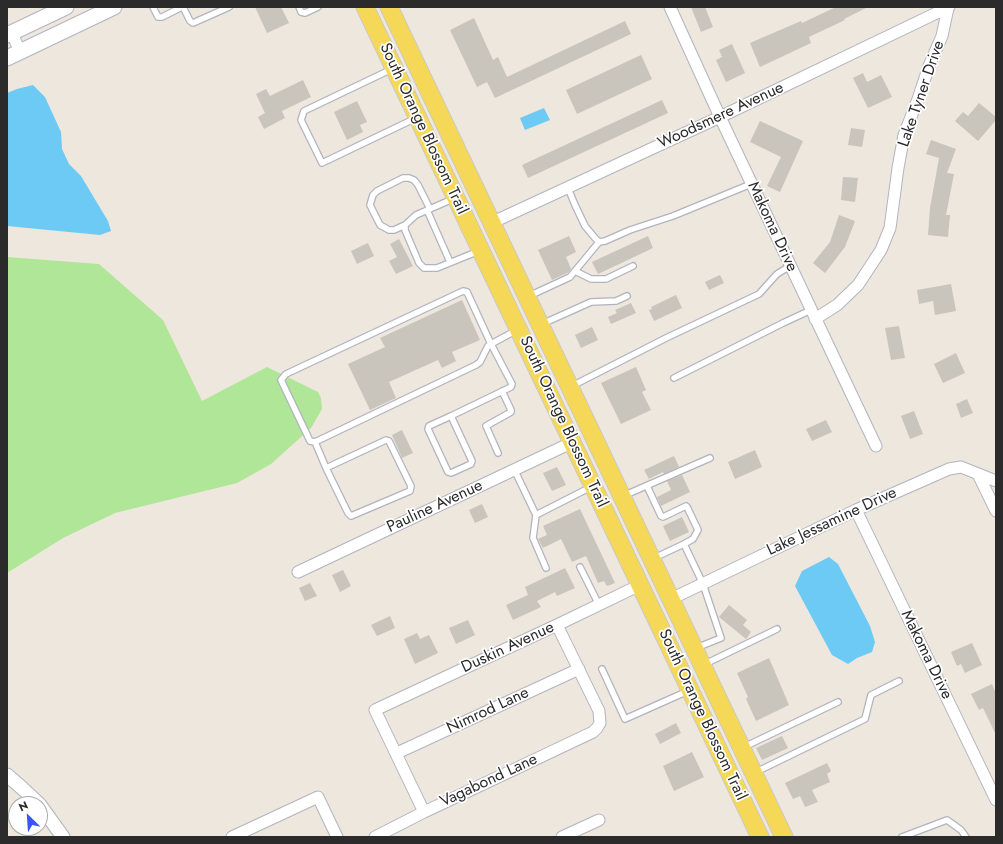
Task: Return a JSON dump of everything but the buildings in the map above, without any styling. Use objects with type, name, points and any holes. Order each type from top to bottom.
[{"type":"main road","points":[[9,34],[66,7]]},
{"type":"main road","points":[[13,55],[114,7]]},
{"type":"main road","name":"South Orange Blossom Trail","points":[[365,7],[760,837]]},
{"type":"main road","name":"South Orange Blossom Trail","points":[[389,7],[784,837]]},
{"type":"main road","points":[[551,397],[562,408],[572,414],[583,414]]},
{"type":"main road","points":[[573,442],[583,444],[606,463]]},
{"type":"street","name":"Makoma Drive","points":[[670,7],[751,184],[876,446]]},
{"type":"street","name":"Woodsmere Avenue","points":[[492,223],[720,117],[949,7]]},
{"type":"street","name":"Lake Tyner Drive","points":[[813,315],[837,305],[858,285],[881,250],[890,228],[904,135],[929,66],[942,36],[949,7]]},
{"type":"street","points":[[9,34],[13,55]]},
{"type":"street","name":"Pauline Avenue","points":[[298,572],[573,442]]},
{"type":"street","name":"Lake Jessamine Drive","points":[[671,599],[856,510],[949,469],[961,468],[996,481]]},
{"type":"street","points":[[978,474],[996,511]]},
{"type":"street","name":"Makoma Drive","points":[[856,510],[996,800]]},
{"type":"street","name":"Duskin Avenue","points":[[397,753],[375,710],[640,585]]},
{"type":"street","points":[[558,625],[579,669]]},
{"type":"street","name":"Vagabond Lane","points":[[375,837],[424,812],[593,732],[600,723],[599,711],[579,669]]},
{"type":"street","name":"Nimrod Lane","points":[[397,753],[579,669]]},
{"type":"street","points":[[397,753],[424,812]]},
{"type":"street","points":[[7,775],[30,796]]},
{"type":"street","points":[[232,837],[318,797],[337,837]]},
{"type":"street","points":[[48,818],[62,837]]},
{"type":"street","points":[[562,837],[599,820]]},
{"type":"lane","points":[[153,7],[158,17],[162,17],[182,7],[190,21],[193,23],[229,7]]},
{"type":"lane","points":[[298,7],[301,12],[305,13],[318,7]]},
{"type":"lane","points":[[394,68],[304,111],[301,120],[322,164],[417,117]]},
{"type":"lane","points":[[450,262],[428,210],[418,185],[414,180],[403,178],[377,191],[373,195],[370,205],[380,225],[384,229],[394,230],[405,224],[416,215],[428,210],[456,198]]},
{"type":"lane","points":[[527,297],[570,277],[599,242],[673,216],[751,184]]},
{"type":"lane","points":[[568,188],[585,226],[599,242]]},
{"type":"lane","points":[[405,224],[405,230],[419,263],[424,268],[437,268],[481,250]]},
{"type":"lane","points":[[575,271],[591,279],[606,280],[633,266]]},
{"type":"lane","points":[[570,386],[759,294],[777,274],[790,266]]},
{"type":"lane","points":[[451,416],[472,461],[471,464],[452,472],[448,472],[428,429],[429,426],[502,392],[511,387],[512,384],[491,344],[466,292],[463,291],[286,374],[281,380],[310,441],[315,442],[476,365],[480,362],[485,350],[491,344],[519,329]]},
{"type":"lane","points":[[540,325],[591,302],[616,301],[627,296]]},
{"type":"lane","points":[[674,378],[783,323],[813,315]]},
{"type":"lane","points":[[498,453],[486,426],[511,412],[502,392]]},
{"type":"lane","points":[[315,442],[326,468],[348,513],[351,516],[410,490],[411,486],[389,441],[386,440],[326,468]]},
{"type":"lane","points":[[623,497],[710,458]]},
{"type":"lane","points":[[514,469],[536,515],[533,538],[546,568]]},
{"type":"lane","points":[[536,515],[594,486]]},
{"type":"lane","points":[[646,486],[661,516],[663,517],[686,506],[698,530],[694,539],[652,559]]},
{"type":"lane","points":[[684,544],[703,584],[721,638],[695,648]]},
{"type":"lane","points":[[580,566],[599,605]]},
{"type":"lane","points":[[703,665],[777,629]]},
{"type":"lane","points":[[602,669],[625,719],[690,690]]},
{"type":"lane","points":[[754,773],[865,719],[872,695],[899,681]]},
{"type":"lane","points":[[742,748],[838,702]]},
{"type":"lane","points":[[902,837],[947,820],[961,830],[966,837]]},
{"type":"green space","points":[[7,257],[99,264],[163,320],[202,401],[267,367],[318,392],[321,398],[322,409],[311,428],[271,464],[237,483],[115,513],[63,538],[7,573]]},
{"type":"water","points":[[33,85],[45,97],[61,132],[62,149],[69,164],[81,176],[108,221],[111,231],[100,235],[7,226],[7,93]]},
{"type":"water","points":[[544,108],[550,120],[525,130],[520,118]]},
{"type":"water","points":[[829,557],[838,564],[870,626],[875,642],[872,652],[857,658],[848,664],[832,655],[795,586],[802,571]]}]
